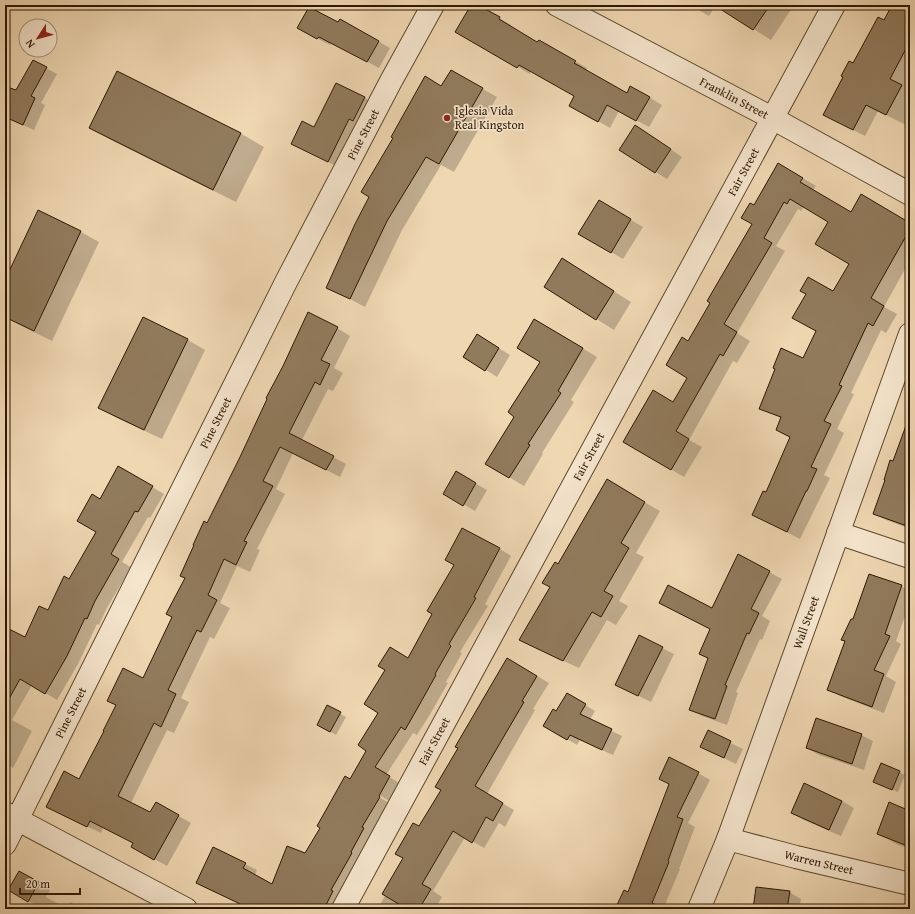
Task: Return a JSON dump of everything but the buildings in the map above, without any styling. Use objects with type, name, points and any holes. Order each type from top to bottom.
[{"type":"street","name":"Pine Street","points":[[5,844],[11,816],[286,282],[391,81],[433,5]]},
{"type":"street","name":"Franklin Street","points":[[557,5],[772,118],[910,194]]},
{"type":"street","name":"Fair Street","points":[[343,909],[834,5]]},
{"type":"street","name":"Wall Street","points":[[699,909],[728,839],[910,334]]},
{"type":"street","points":[[838,533],[910,557]]},
{"type":"street","points":[[11,816],[186,909]]},
{"type":"street","name":"Warren Street","points":[[728,839],[910,884]]},
{"type":"place","name":"Iglesia Vida Real Kingston","points":[[447,118]]}]
